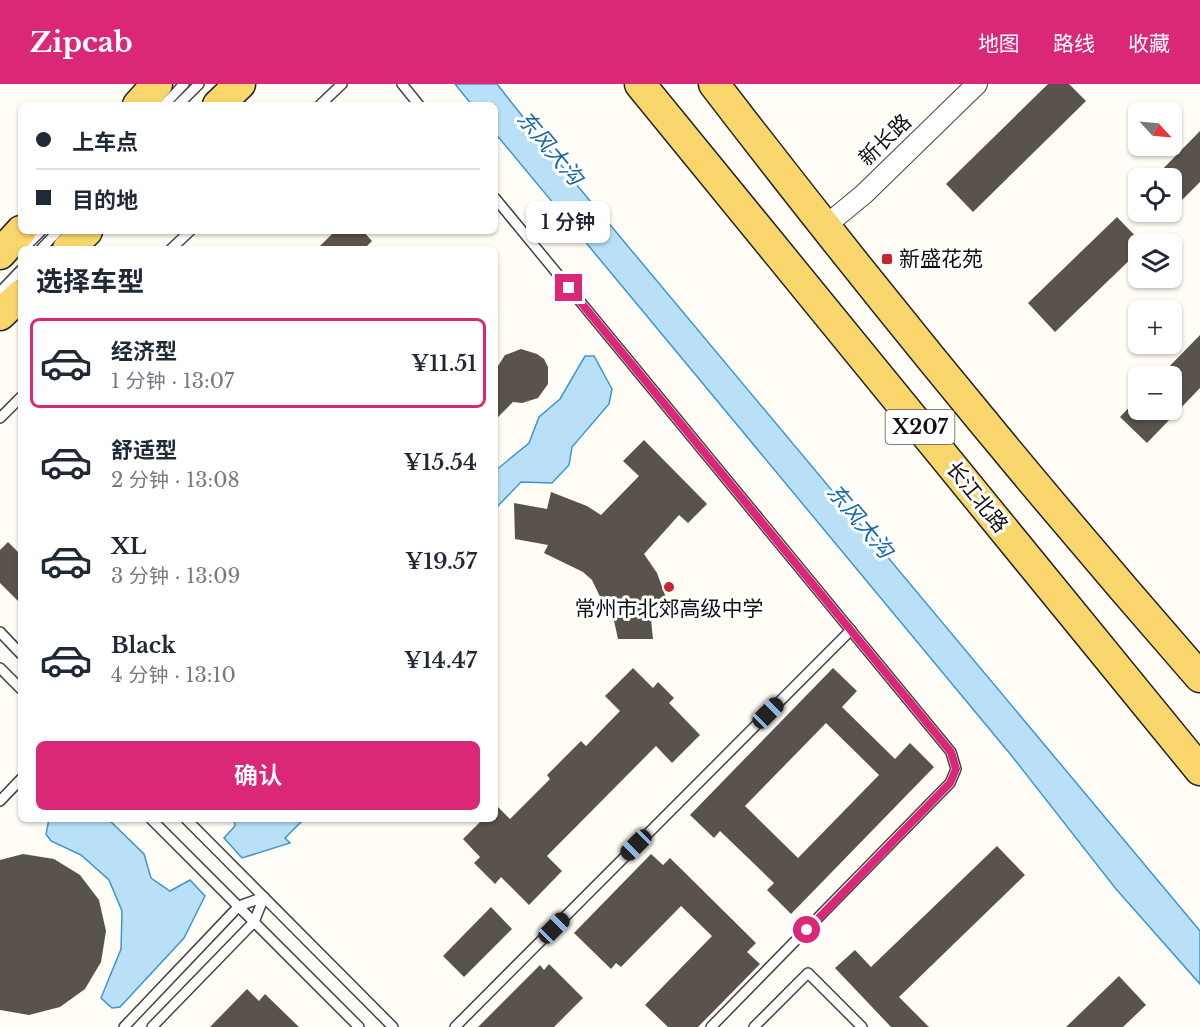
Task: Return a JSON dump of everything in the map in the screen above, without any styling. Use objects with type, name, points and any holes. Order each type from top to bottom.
[{"type":"main road","points":[[141,102],[157,84]]},
{"type":"main road","points":[[221,102],[240,84]]},
{"type":"main road","name":"长江北路","points":[[640,84],[1200,770]]},
{"type":"main road","name":"X207","points":[[714,84],[824,227],[1103,566],[1200,677]]},
{"type":"main road","points":[[0,254],[18,234]]},
{"type":"main road","points":[[0,315],[18,298]]},
{"type":"street","name":"新长路","points":[[824,227],[864,194],[977,84]]},
{"type":"lane","points":[[167,102],[184,84]]},
{"type":"lane","points":[[181,102],[199,84]]},
{"type":"lane","points":[[323,102],[342,84]]},
{"type":"lane","points":[[402,84],[417,102]]},
{"type":"lane","points":[[498,202],[951,752],[956,769],[950,783],[711,1027]]},
{"type":"lane","points":[[26,246],[38,234]]},
{"type":"lane","points":[[174,246],[187,234]]},
{"type":"lane","points":[[51,246],[76,238]]},
{"type":"lane","points":[[0,292],[18,273]]},
{"type":"lane","points":[[0,418],[18,400]]},
{"type":"lane","points":[[455,1027],[851,630]]},
{"type":"lane","points":[[0,632],[18,651]]},
{"type":"lane","points":[[0,668],[18,686]]},
{"type":"lane","points":[[0,801],[18,782]]},
{"type":"lane","points":[[155,822],[359,1027]]},
{"type":"lane","points":[[189,822],[393,1027]]},
{"type":"lane","points":[[124,1027],[239,906],[264,897]]},
{"type":"lane","points":[[153,1027],[254,922],[264,897]]},
{"type":"lane","points":[[754,1027],[808,973],[862,1027]]},
{"type":"water","points":[[455,84],[497,84],[576,184],[1200,931],[1200,984],[1116,889],[1011,755],[498,137],[498,102],[470,102]]},
{"type":"water","points":[[585,356],[594,356],[612,389],[609,404],[572,447],[569,465],[552,483],[521,482],[498,506],[498,469],[529,443],[539,417],[560,399]]},
{"type":"water","points":[[48,822],[111,822],[144,854],[151,878],[170,891],[190,880],[205,896],[184,938],[120,1007],[112,1008],[101,998],[121,949],[122,911],[109,880],[81,855],[51,841],[46,834]]},
{"type":"water","points":[[234,822],[301,822],[285,838],[290,843],[242,858],[224,838],[235,826]]},
{"type":"building","points":[[1048,84],[1069,84],[1086,101],[973,212],[946,184]]},
{"type":"building","points":[[1200,131],[1200,182],[1182,200],[1182,168],[1164,168],[1176,156],[1182,156],[1182,149]]},
{"type":"building","points":[[1117,217],[1133,234],[1128,234],[1128,262],[1055,332],[1028,303]]},
{"type":"building","points":[[332,234],[366,234],[372,241],[367,246],[320,246]]},
{"type":"building","points":[[1200,335],[1200,388],[1182,407],[1182,366],[1170,366]]},
{"type":"building","points":[[521,349],[537,354],[544,359],[548,367],[548,384],[538,398],[522,403],[513,402],[498,417],[498,366],[505,355]]},
{"type":"building","points":[[1128,409],[1128,420],[1169,420],[1147,443],[1120,417]]},
{"type":"building","points":[[644,440],[707,504],[688,523],[679,515],[644,554],[657,573],[669,606],[650,610],[653,639],[618,639],[611,607],[606,609],[592,580],[583,572],[544,553],[548,545],[515,539],[514,503],[547,509],[551,492],[587,506],[601,515],[639,476],[623,461]]},
{"type":"building","points":[[8,542],[18,552],[18,601],[0,583],[0,550]]},
{"type":"building","points":[[633,668],[653,688],[658,682],[674,698],[669,703],[700,735],[672,763],[656,746],[547,856],[562,871],[529,905],[501,877],[495,884],[474,863],[480,857],[463,839],[480,822],[498,822],[498,807],[510,819],[550,779],[547,775],[581,741],[586,746],[620,711],[605,696]]},
{"type":"building","points":[[833,668],[857,691],[842,707],[895,759],[910,743],[934,767],[791,914],[767,890],[774,883],[720,831],[714,838],[690,815]],"holes":[[[826,723],[879,775],[798,858],[745,806]]]},
{"type":"building","points":[[997,846],[1025,875],[899,997],[929,1027],[891,1027],[835,968],[855,950],[871,967]]},
{"type":"building","points":[[23,854],[54,859],[80,875],[99,900],[106,931],[101,962],[85,989],[60,1007],[29,1015],[0,1010],[0,860]]},
{"type":"building","points":[[651,854],[663,865],[670,858],[756,943],[747,952],[760,964],[698,1027],[668,1027],[645,1005],[712,936],[681,906],[621,967],[616,963],[611,969],[574,933]]},
{"type":"building","points":[[491,907],[512,929],[464,977],[443,956]]},
{"type":"building","points":[[549,964],[583,998],[554,1027],[478,1027],[540,965],[544,970]]},
{"type":"building","points":[[1119,976],[1146,1005],[1123,1027],[1066,1027]]},
{"type":"building","points":[[247,989],[259,1001],[265,994],[299,1027],[210,1027]]},
{"type":"place","name":"新盛花苑","points":[[887,259]]},
{"type":"place","name":"常州市北郊高级中学","points":[[669,587]]},
{"type":"route","points":[[569,288],[951,752],[956,769],[950,783],[807,930]]},
{"type":"water label","name":"东风大沟","points":[[550,148]]},
{"type":"water label","name":"东风大沟","points":[[860,521]]}]
